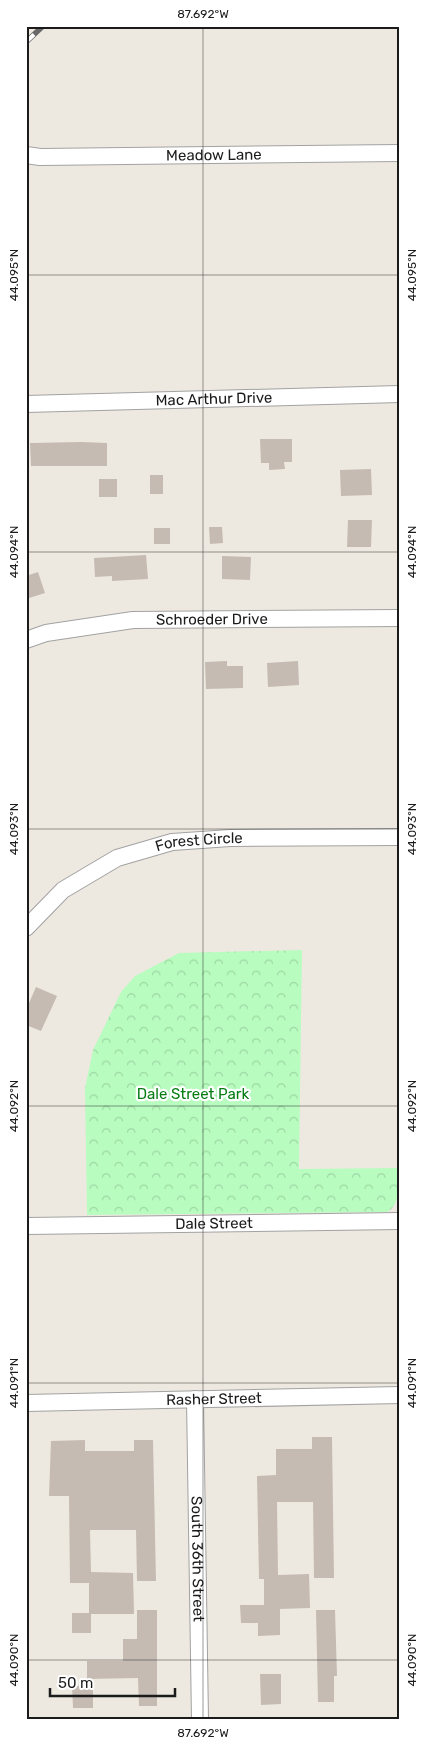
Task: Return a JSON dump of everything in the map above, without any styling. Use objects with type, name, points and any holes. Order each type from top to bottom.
[{"type":"street","name":"Meadow Lane","points":[[26,155],[40,157],[400,153]]},
{"type":"street","name":"Mac Arthur Drive","points":[[26,404],[400,394]]},
{"type":"street","name":"Schroeder Drive","points":[[26,640],[46,633],[133,620],[400,618]]},
{"type":"street","name":"Forest Circle","points":[[26,928],[63,890],[71,885],[117,858],[172,842],[230,838],[400,837]]},
{"type":"street","name":"Dale Street","points":[[26,1226],[400,1221]]},
{"type":"street","name":"Rasher Street","points":[[26,1403],[400,1395]]},
{"type":"street","name":"South 36th Street","points":[[194,1399],[200,1720]]},
{"type":"green space","name":"Dale Street Park","points":[[302,950],[299,1169],[397,1168],[398,1193],[392,1208],[387,1212],[87,1215],[85,1088],[93,1050],[121,992],[135,976],[179,953]]},
{"type":"building","points":[[260,439],[292,439],[292,462],[284,462],[285,469],[269,470],[269,463],[261,463]]},
{"type":"building","points":[[30,443],[107,443],[107,466],[31,466]]},
{"type":"building","points":[[371,469],[372,495],[341,496],[340,470]]},
{"type":"building","points":[[150,475],[163,475],[163,494],[150,494]]},
{"type":"building","points":[[99,479],[117,479],[117,497],[99,497]]},
{"type":"building","points":[[348,520],[372,520],[371,547],[347,547]]},
{"type":"building","points":[[209,527],[222,527],[223,543],[210,544]]},
{"type":"building","points":[[154,528],[170,528],[170,544],[154,544]]},
{"type":"building","points":[[146,555],[148,579],[112,581],[112,576],[95,577],[94,558]]},
{"type":"building","points":[[222,556],[251,557],[250,580],[222,579]]},
{"type":"building","points":[[38,572],[45,593],[26,599],[26,576]]},
{"type":"building","points":[[227,661],[227,666],[243,666],[243,688],[206,689],[205,662]]},
{"type":"building","points":[[298,661],[299,685],[268,687],[267,663]]},
{"type":"building","points":[[36,987],[57,996],[41,1031],[26,1025],[26,1010]]},
{"type":"building","points":[[312,1437],[332,1437],[334,1578],[314,1578],[313,1502],[277,1502],[278,1575],[309,1574],[310,1608],[280,1609],[280,1635],[258,1636],[258,1623],[241,1623],[240,1605],[264,1605],[264,1579],[259,1579],[257,1476],[276,1475],[276,1449],[312,1449]]},
{"type":"building","points":[[85,1440],[85,1451],[134,1451],[134,1440],[153,1440],[156,1581],[137,1581],[136,1530],[90,1530],[91,1572],[133,1573],[134,1614],[91,1614],[91,1633],[72,1633],[72,1613],[89,1613],[89,1583],[70,1583],[69,1496],[49,1496],[51,1441]]},
{"type":"building","points":[[137,1610],[157,1610],[157,1706],[139,1706],[138,1678],[87,1679],[87,1661],[123,1661],[123,1639],[137,1639]]},
{"type":"building","points":[[316,1610],[335,1610],[337,1676],[334,1676],[334,1702],[318,1702]]},
{"type":"building","points":[[260,1674],[281,1674],[281,1704],[261,1705]]},
{"type":"building","points":[[93,1685],[93,1708],[73,1708],[72,1686]]},
{"type":"railway","points":[[26,42],[43,26]]}]
